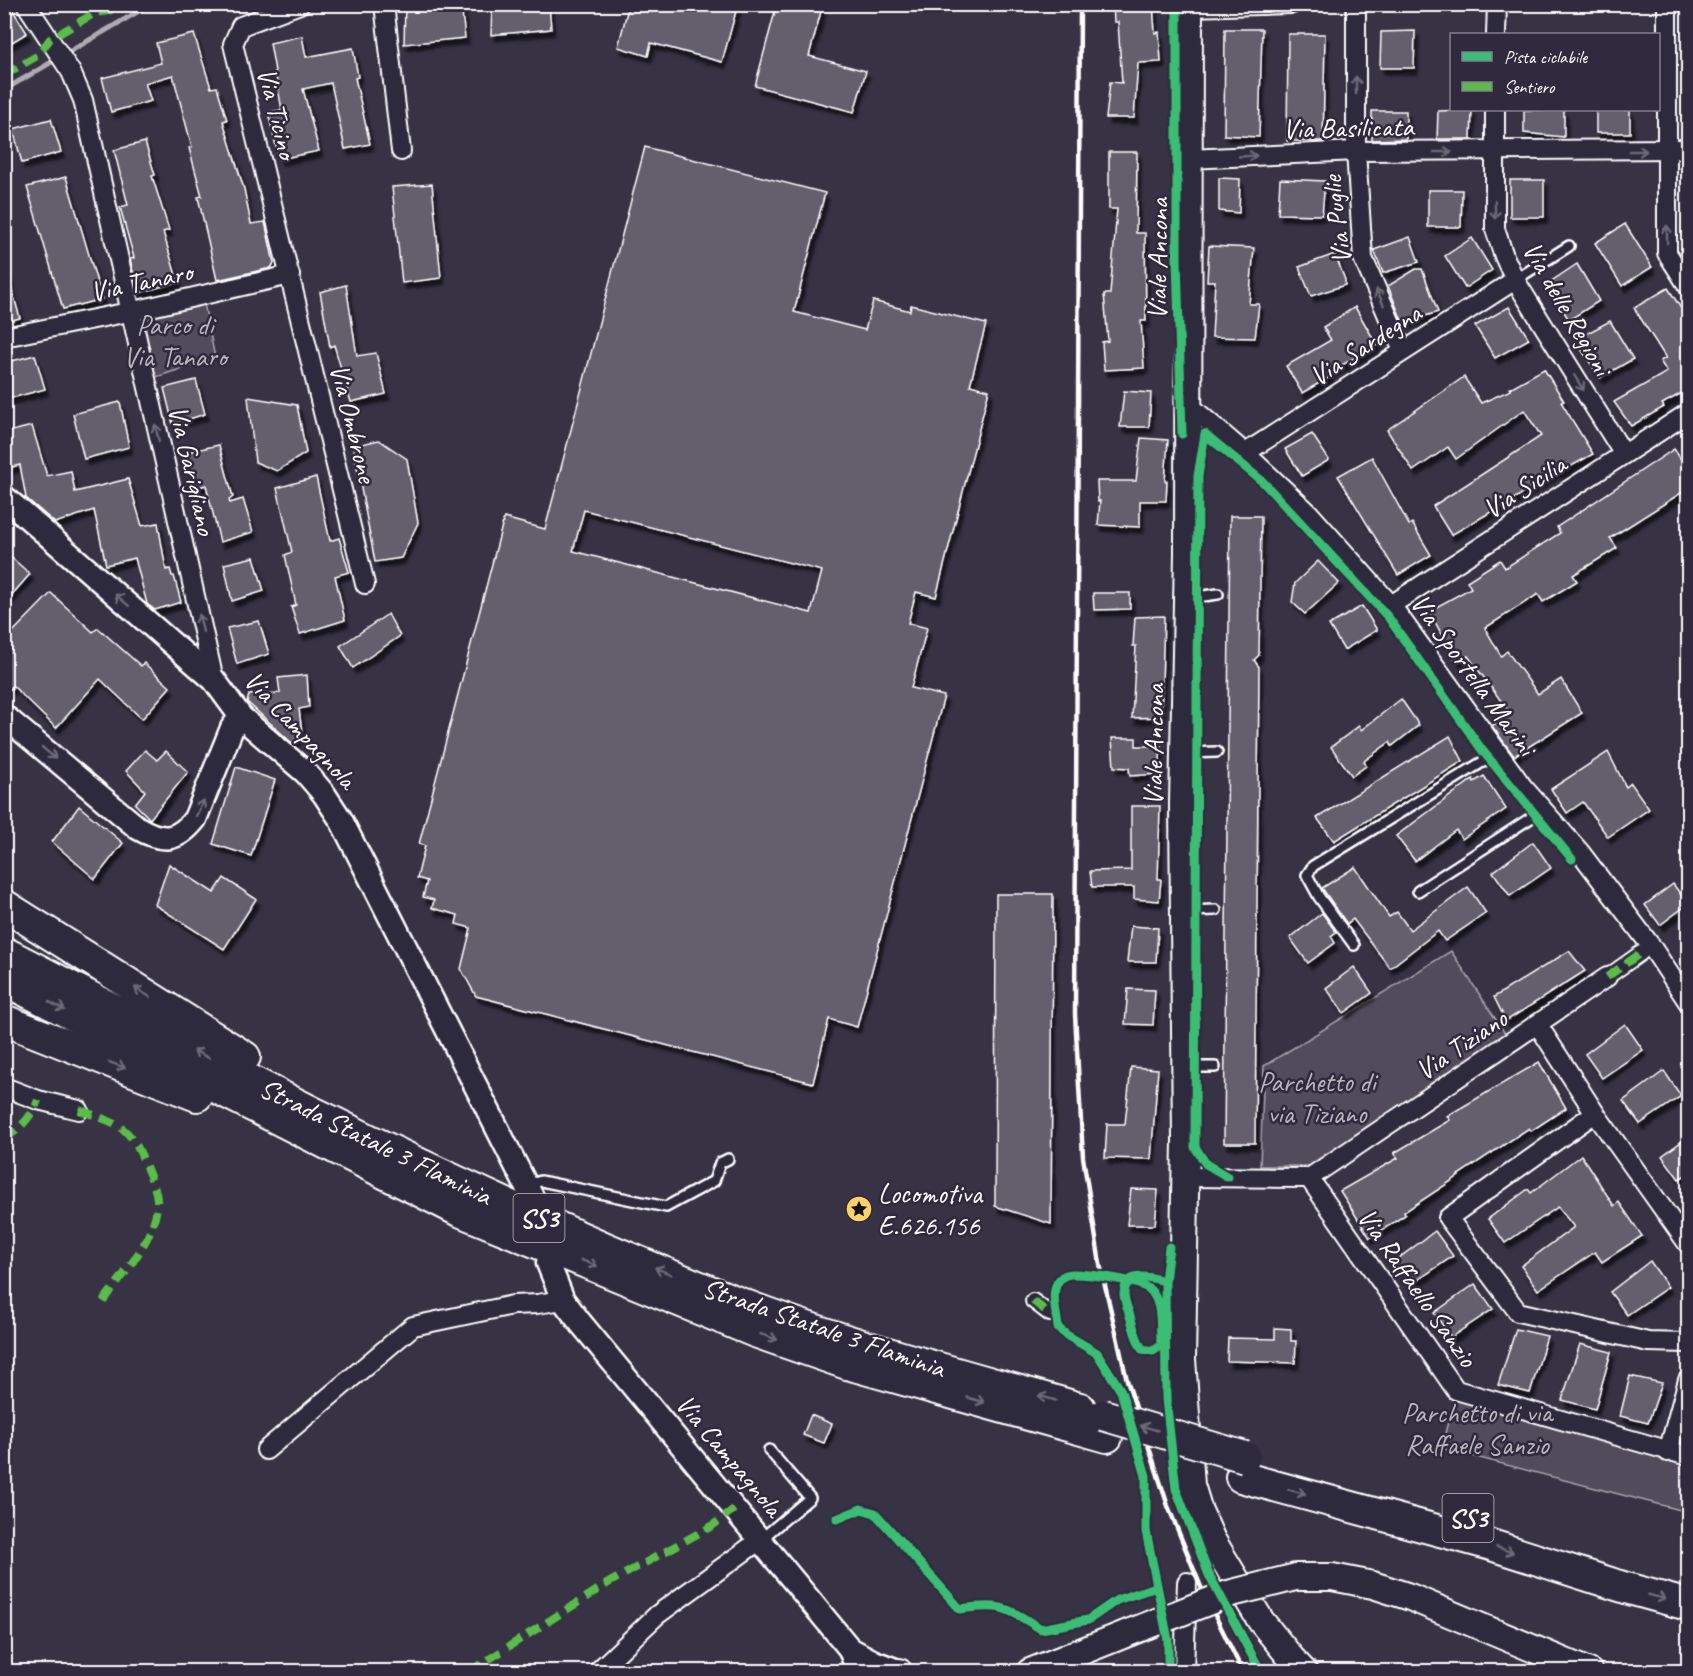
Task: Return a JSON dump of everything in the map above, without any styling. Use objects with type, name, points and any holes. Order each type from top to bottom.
[{"type":"highway","points":[[4,904],[302,1093],[388,1137],[443,1174]]},
{"type":"highway","name":"Strada Statale 3 Flaminia","points":[[4,952],[324,1118],[503,1203],[750,1307],[1105,1426],[1243,1467],[1626,1588],[1689,1605]]},
{"type":"highway","name":"Strada Statale 3 Flaminia","points":[[4,980],[457,1210],[755,1332],[847,1364],[1105,1426]]},
{"type":"highway","points":[[4,1020],[224,1107],[369,1179],[457,1210]]},
{"type":"highway","name":"Strada Statale 3 Flaminia","points":[[1243,1467],[1487,1523],[1689,1584]]},
{"type":"main road","name":"Viale Ancona","points":[[1189,6],[1187,598],[1184,753],[1185,1177],[1182,1359],[1191,1485],[1199,1511],[1212,1539],[1261,1621],[1290,1658],[1304,1671]]},
{"type":"main road","points":[[1030,1671],[1228,1594],[1296,1577],[1332,1577],[1373,1585],[1410,1597],[1589,1671]]},
{"type":"street","name":"Via Garigliano","points":[[27,4],[61,57],[83,100],[129,312],[214,680]]},
{"type":"street","name":"Via Ticino","points":[[290,275],[233,44],[241,26],[300,4]]},
{"type":"street","points":[[384,4],[401,152]]},
{"type":"street","points":[[1189,6],[1292,4]]},
{"type":"street","name":"Via Puglie","points":[[1356,4],[1356,151],[1363,258],[1403,351]]},
{"type":"street","points":[[1496,33],[1497,4]]},
{"type":"street","points":[[1666,4],[1667,253],[1689,285]]},
{"type":"street","name":"Via delle Regioni","points":[[1495,111],[1495,229],[1504,256],[1515,280],[1623,453]]},
{"type":"street","name":"Via Basilicata","points":[[1189,159],[1356,151],[1494,152],[1689,149]]},
{"type":"street","name":"Via Tanaro","points":[[4,337],[129,312],[290,275]]},
{"type":"street","name":"Via Ombrone","points":[[290,275],[365,584]]},
{"type":"street","name":"Via Sardegna","points":[[1245,453],[1515,280]]},
{"type":"street","name":"Via Sportella Marini","points":[[1188,404],[1309,513],[1391,605],[1523,787],[1580,852],[1637,927],[1689,1002]]},
{"type":"street","name":"Via Sicilia","points":[[1391,605],[1623,453],[1689,413]]},
{"type":"street","name":"Via Campagnola","points":[[4,497],[214,680],[241,717],[306,773],[324,794],[341,820],[530,1191]]},
{"type":"street","points":[[4,716],[138,828],[150,835],[162,838],[174,837],[186,830],[195,819],[232,728],[241,717]]},
{"type":"street","name":"Via Tiziano","points":[[1309,1178],[1538,1025],[1641,953]]},
{"type":"street","points":[[1538,1025],[1595,1113],[1689,1244]]},
{"type":"street","points":[[4,1088],[38,1100],[79,1110]]},
{"type":"street","points":[[1595,1113],[1448,1218],[1518,1312],[1648,1342],[1689,1343]]},
{"type":"street","points":[[1185,1177],[1309,1178]]},
{"type":"street","name":"Via Raffaello Sanzio","points":[[1309,1178],[1456,1390],[1668,1452],[1689,1456]]},
{"type":"street","name":"Via Campagnola","points":[[548,1263],[563,1300],[850,1649],[858,1671]]},
{"type":"street","points":[[266,1450],[413,1326],[513,1305],[563,1300]]},
{"type":"street","points":[[1033,1301],[1050,1314]]},
{"type":"street","points":[[1668,1452],[1689,1380]]},
{"type":"street","points":[[597,1671],[657,1615],[760,1540]]},
{"type":"street","points":[[1184,1671],[1188,1582]]},
{"type":"street","name":"Via Campagnola","points":[[850,1649],[898,1671]]},
{"type":"lane","points":[[1515,280],[1569,246]]},
{"type":"lane","points":[[1187,598],[1218,594]]},
{"type":"lane","points":[[1184,753],[1217,752]]},
{"type":"lane","points":[[1354,945],[1319,897],[1307,875],[1313,866],[1489,758]]},
{"type":"lane","points":[[1418,891],[1544,810]]},
{"type":"lane","points":[[1184,911],[1216,910]]},
{"type":"lane","points":[[1185,1067],[1215,1067]]},
{"type":"lane","points":[[530,1191],[541,1181],[666,1207],[714,1181],[720,1163],[728,1159]]},
{"type":"lane","points":[[760,1540],[810,1498],[769,1450]]},
{"type":"green space","name":"Parco di Via Tanaro","points":[[204,303],[215,358],[150,379],[142,317]]},
{"type":"green space","name":"Parchetto di via Tiziano","points":[[1451,951],[1510,1041],[1311,1166],[1260,1166],[1264,1066]]},
{"type":"green space","name":"Parchetto di via Raffaele Sanzio","points":[[1456,1392],[1688,1457],[1688,1512],[1441,1448]]},
{"type":"building","points":[[4,4],[9,4],[27,33],[4,47]]},
{"type":"building","points":[[405,4],[461,4],[465,38],[404,44]]},
{"type":"building","points":[[492,4],[549,4],[551,29],[491,35]]},
{"type":"building","points":[[629,4],[738,4],[722,62],[651,43],[648,56],[618,47]]},
{"type":"building","points":[[777,4],[823,4],[809,56],[866,71],[854,112],[755,86]]},
{"type":"building","points":[[1113,4],[1153,4],[1155,33],[1159,32],[1161,62],[1138,63],[1134,118],[1106,118],[1110,82],[1122,83],[1118,22],[1114,22]]},
{"type":"building","points":[[1225,29],[1262,29],[1259,137],[1224,135]]},
{"type":"building","points":[[1415,31],[1414,68],[1380,68],[1381,32]]},
{"type":"building","points":[[194,34],[211,88],[217,87],[227,120],[223,121],[244,189],[251,224],[265,222],[274,263],[271,268],[217,280],[198,197],[202,196],[189,148],[192,147],[173,75],[145,83],[151,101],[111,112],[102,78],[161,63],[156,43]]},
{"type":"building","points":[[1288,34],[1325,34],[1323,141],[1287,141]]},
{"type":"building","points":[[302,36],[306,57],[353,48],[358,77],[355,78],[370,144],[345,149],[331,83],[303,89],[319,151],[279,159],[268,112],[282,110],[270,43]]},
{"type":"building","points":[[1372,111],[1406,111],[1406,139],[1372,140]]},
{"type":"building","points":[[1438,111],[1472,111],[1471,139],[1437,139]]},
{"type":"building","points":[[1524,111],[1564,111],[1564,137],[1524,133]]},
{"type":"building","points":[[1596,111],[1630,111],[1630,133],[1596,133]]},
{"type":"building","points":[[51,119],[61,152],[22,163],[13,129]]},
{"type":"building","points":[[145,142],[155,175],[152,176],[169,230],[163,232],[178,282],[138,293],[130,259],[134,258],[120,207],[128,205],[114,150]]},
{"type":"building","points":[[645,147],[825,193],[794,312],[865,330],[873,301],[910,311],[911,305],[986,324],[970,385],[989,390],[936,597],[916,592],[908,623],[927,628],[911,688],[944,696],[857,1027],[829,1019],[813,1083],[476,996],[461,969],[471,928],[456,924],[458,915],[432,908],[434,900],[423,897],[427,881],[417,878],[425,846],[419,844],[504,518],[545,529]],"holes":[[[584,510],[822,571],[811,613],[573,551]]]},
{"type":"building","points":[[1109,152],[1137,152],[1136,233],[1145,233],[1146,321],[1141,321],[1144,368],[1104,370],[1102,342],[1108,341],[1104,294],[1110,294],[1117,209],[1109,209]]},
{"type":"building","points":[[66,177],[102,299],[63,309],[27,187]]},
{"type":"building","points":[[1219,178],[1240,179],[1239,213],[1219,211]]},
{"type":"building","points":[[1280,179],[1325,181],[1322,215],[1278,214]]},
{"type":"building","points":[[1510,180],[1544,180],[1544,217],[1510,217]]},
{"type":"building","points":[[432,184],[441,278],[402,283],[392,187]]},
{"type":"building","points":[[1428,190],[1462,190],[1461,227],[1428,227]]},
{"type":"building","points":[[1625,224],[1652,267],[1622,286],[1595,243]]},
{"type":"building","points":[[1410,237],[1419,262],[1383,273],[1374,250]]},
{"type":"building","points":[[1472,238],[1492,270],[1465,288],[1445,256]]},
{"type":"building","points":[[1209,246],[1254,248],[1249,304],[1259,304],[1255,338],[1212,337],[1215,281],[1207,281]]},
{"type":"building","points":[[1335,254],[1345,285],[1311,296],[1299,267]]},
{"type":"building","points":[[1577,264],[1599,301],[1569,320],[1547,284]]},
{"type":"building","points":[[1416,269],[1422,269],[1438,312],[1403,323],[1388,286]]},
{"type":"building","points":[[4,276],[8,276],[20,318],[4,322]]},
{"type":"building","points":[[346,285],[357,356],[376,353],[386,394],[351,402],[334,345],[330,347],[320,292]]},
{"type":"building","points":[[1668,288],[1689,321],[1689,389],[1662,404],[1664,407],[1631,426],[1614,402],[1667,372],[1660,361],[1666,358],[1634,308]]},
{"type":"building","points":[[1355,307],[1377,345],[1328,373],[1330,377],[1302,393],[1286,366],[1331,340],[1323,327]]},
{"type":"building","points":[[1509,307],[1529,339],[1495,358],[1475,326]]},
{"type":"building","points":[[1610,321],[1633,359],[1600,378],[1579,346],[1584,343],[1580,337]]},
{"type":"building","points":[[35,355],[45,389],[4,400],[4,363]]},
{"type":"building","points":[[1544,369],[1593,454],[1559,473],[1558,470],[1451,535],[1433,506],[1541,436],[1524,410],[1456,459],[1448,447],[1413,471],[1387,430],[1464,377],[1481,403],[1511,390],[1510,388]]},
{"type":"building","points":[[196,380],[205,414],[173,424],[164,388]]},
{"type":"building","points":[[1124,391],[1151,393],[1149,427],[1120,427]]},
{"type":"building","points":[[248,397],[297,405],[306,453],[277,471],[255,462]]},
{"type":"building","points":[[120,402],[129,447],[84,459],[73,414]]},
{"type":"building","points":[[32,426],[47,476],[71,471],[75,492],[128,479],[142,526],[158,523],[166,570],[170,569],[174,576],[181,602],[155,610],[147,604],[135,558],[106,565],[94,510],[55,523],[26,498],[20,465],[4,469],[4,433]]},
{"type":"building","points":[[1312,434],[1329,460],[1302,476],[1285,449]]},
{"type":"building","points":[[1141,438],[1168,440],[1166,501],[1140,501],[1140,527],[1098,525],[1100,501],[1098,502],[1097,481],[1136,481]]},
{"type":"building","points":[[379,440],[407,459],[418,523],[401,558],[375,562],[353,446]]},
{"type":"building","points":[[219,445],[233,497],[229,500],[230,503],[243,499],[253,532],[220,542],[206,485],[196,488],[187,452]]},
{"type":"building","points":[[1674,449],[1689,471],[1689,488],[1610,538],[1617,548],[1573,575],[1577,581],[1543,602],[1538,594],[1485,628],[1501,656],[1507,651],[1538,694],[1561,679],[1582,713],[1514,756],[1492,726],[1510,713],[1468,656],[1457,662],[1429,611],[1471,588],[1467,581],[1500,560],[1505,568],[1560,533],[1557,527]]},
{"type":"building","points":[[1372,457],[1409,525],[1412,523],[1431,555],[1398,575],[1338,476]]},
{"type":"building","points":[[316,477],[330,541],[339,538],[349,572],[335,576],[345,620],[300,634],[291,607],[296,605],[285,555],[292,552],[277,488]]},
{"type":"building","points":[[1230,516],[1261,516],[1259,655],[1254,660],[1259,667],[1255,1143],[1224,1143]]},
{"type":"building","points":[[4,551],[30,574],[4,604]]},
{"type":"building","points":[[254,557],[264,591],[232,601],[224,564]]},
{"type":"building","points":[[1318,561],[1339,583],[1305,614],[1292,602],[1295,583]]},
{"type":"building","points":[[51,593],[93,632],[98,628],[141,666],[144,663],[170,687],[142,719],[100,679],[56,728],[13,686],[4,696],[4,641]]},
{"type":"building","points":[[1093,593],[1130,593],[1130,609],[1094,610]]},
{"type":"building","points":[[1362,606],[1377,630],[1344,650],[1329,625]]},
{"type":"building","points":[[388,614],[400,636],[353,668],[340,646]]},
{"type":"building","points":[[1164,616],[1161,717],[1132,718],[1136,646],[1133,646],[1135,617]]},
{"type":"building","points":[[259,621],[269,654],[237,664],[227,628]]},
{"type":"building","points":[[307,675],[309,707],[299,709],[302,733],[292,743],[247,702],[249,695],[280,693],[278,678]]},
{"type":"building","points":[[1401,699],[1419,725],[1392,746],[1390,742],[1364,761],[1366,766],[1352,776],[1331,747],[1359,726],[1361,730]]},
{"type":"building","points":[[1450,736],[1463,761],[1334,841],[1317,818]]},
{"type":"building","points":[[1112,738],[1136,738],[1136,746],[1161,746],[1159,774],[1130,776],[1129,768],[1114,767]]},
{"type":"building","points":[[145,750],[157,760],[166,751],[188,772],[150,819],[135,804],[145,791],[126,771]]},
{"type":"building","points":[[1608,752],[1626,787],[1631,783],[1649,809],[1608,837],[1583,802],[1567,813],[1551,789]]},
{"type":"building","points":[[236,767],[275,780],[251,856],[213,844]]},
{"type":"building","points":[[1484,776],[1506,809],[1462,839],[1456,830],[1415,861],[1396,836],[1473,779],[1474,782]]},
{"type":"building","points":[[79,806],[123,843],[95,879],[52,842]]},
{"type":"building","points":[[1131,806],[1160,806],[1159,901],[1134,899],[1134,887],[1092,887],[1090,871],[1131,870]]},
{"type":"building","points":[[1533,842],[1551,868],[1510,896],[1493,872]]},
{"type":"building","points":[[169,864],[214,893],[224,878],[256,899],[224,949],[155,905]]},
{"type":"building","points":[[1355,867],[1389,917],[1397,912],[1410,930],[1468,887],[1486,913],[1445,941],[1438,931],[1390,968],[1353,919],[1347,924],[1322,888]]},
{"type":"building","points":[[1673,884],[1688,904],[1660,925],[1645,905]]},
{"type":"building","points":[[996,894],[1053,894],[1051,1224],[995,1206]]},
{"type":"building","points":[[1322,913],[1336,932],[1331,936],[1335,943],[1308,963],[1290,938]]},
{"type":"building","points":[[1131,926],[1158,928],[1156,962],[1127,962]]},
{"type":"building","points":[[1569,951],[1585,971],[1506,1021],[1494,997]]},
{"type":"building","points":[[1354,967],[1372,993],[1344,1013],[1326,988]]},
{"type":"building","points":[[1128,989],[1155,990],[1153,1025],[1125,1024]]},
{"type":"building","points":[[1625,1024],[1643,1050],[1602,1078],[1585,1054]]},
{"type":"building","points":[[1539,1062],[1566,1108],[1531,1131],[1529,1128],[1458,1175],[1370,1238],[1340,1191],[1398,1158],[1394,1153],[1450,1120],[1447,1116]]},
{"type":"building","points":[[1131,1067],[1158,1069],[1151,1159],[1105,1158],[1107,1124],[1125,1124]]},
{"type":"building","points":[[1664,1071],[1681,1096],[1640,1124],[1623,1101]]},
{"type":"building","points":[[1689,1136],[1689,1173],[1679,1179],[1662,1156]]},
{"type":"building","points":[[1581,1155],[1614,1206],[1619,1202],[1642,1236],[1602,1262],[1595,1252],[1538,1290],[1521,1266],[1574,1227],[1558,1207],[1505,1243],[1488,1219],[1528,1189],[1531,1193]]},
{"type":"building","points":[[1131,1189],[1158,1190],[1155,1225],[1127,1225]]},
{"type":"building","points":[[1435,1231],[1453,1256],[1412,1284],[1395,1261]]},
{"type":"building","points":[[1650,1261],[1668,1287],[1627,1315],[1610,1292]]},
{"type":"building","points":[[1475,1284],[1493,1309],[1451,1337],[1434,1313]]},
{"type":"building","points":[[1275,1328],[1291,1329],[1291,1341],[1296,1341],[1295,1363],[1227,1361],[1228,1338],[1275,1339]]},
{"type":"building","points":[[1516,1329],[1547,1336],[1530,1393],[1498,1385]]},
{"type":"building","points":[[1580,1344],[1611,1352],[1595,1409],[1562,1400]]},
{"type":"building","points":[[1630,1376],[1662,1383],[1648,1423],[1620,1416]]},
{"type":"building","points":[[811,1415],[832,1424],[824,1443],[803,1435]]},
{"type":"waterway","points":[[4,90],[151,4]]},
{"type":"railway","points":[[1080,4],[1075,1014],[1083,1157],[1100,1264],[1127,1380],[1168,1506],[1201,1587],[1243,1672]]},
{"type":"marked path","points":[[4,75],[37,56],[50,39],[95,13],[109,11],[120,4]]},
{"type":"marked path","points":[[1607,977],[1641,953]]},
{"type":"marked path","points":[[4,1139],[24,1122],[38,1100]]},
{"type":"marked path","points":[[79,1110],[114,1123],[129,1135],[141,1155],[157,1199],[156,1213],[146,1241],[102,1303]]},
{"type":"marked path","points":[[1033,1301],[1050,1314]]},
{"type":"marked path","points":[[469,1672],[610,1582],[712,1526],[734,1509]]},
{"type":"cycle path","points":[[1177,4],[1177,259],[1182,434]]},
{"type":"cycle path","points":[[1205,434],[1198,476],[1195,1147],[1206,1164],[1228,1177]]},
{"type":"cycle path","points":[[1205,434],[1263,482],[1388,617],[1482,750],[1572,859]]},
{"type":"cycle path","points":[[1169,1247],[1165,1281],[1166,1399],[1176,1489],[1209,1575],[1261,1672]]},
{"type":"cycle path","points":[[1165,1281],[1140,1277],[1134,1278],[1129,1281],[1125,1286],[1124,1294],[1136,1336],[1142,1349],[1153,1351],[1161,1346],[1160,1318],[1156,1298],[1147,1288],[1138,1284],[1127,1281],[1115,1278],[1070,1274],[1060,1279],[1057,1284],[1054,1302],[1058,1328],[1097,1353],[1121,1391],[1146,1476],[1146,1531],[1168,1640],[1168,1672]]},
{"type":"cycle path","points":[[837,1519],[861,1509],[875,1513],[960,1609],[995,1607],[1011,1611],[1041,1629],[1088,1620],[1117,1600],[1156,1587]]},
{"type":"place","name":"Locomotiva E.626.156","points":[[859,1209]]}]
